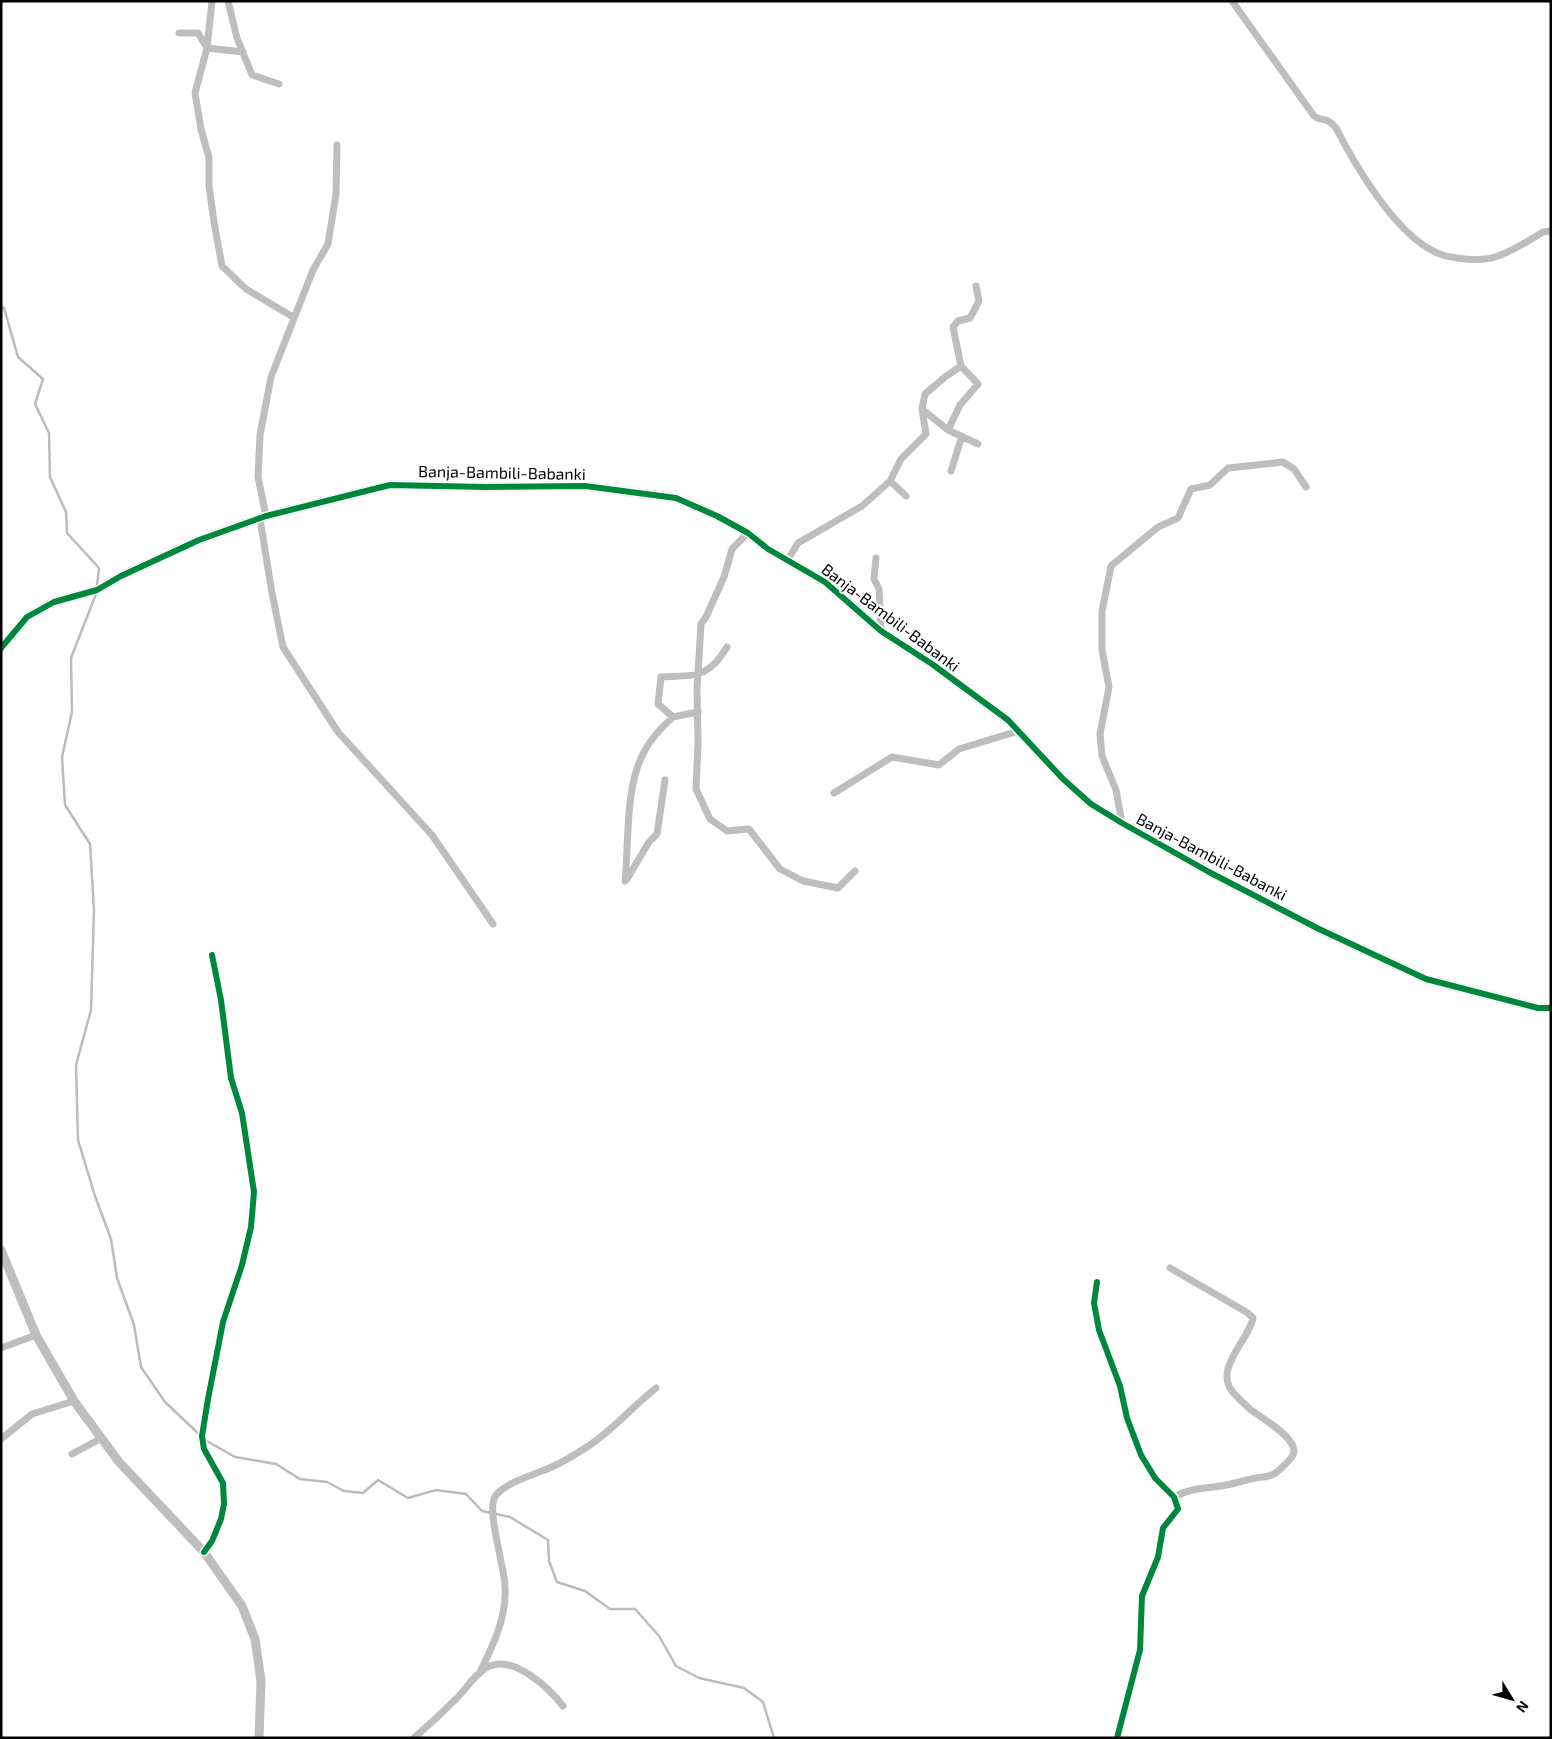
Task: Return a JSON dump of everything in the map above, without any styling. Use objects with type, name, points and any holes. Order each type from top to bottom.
[{"type":"street","points":[[212,1],[207,48],[194,93],[209,158],[209,186],[222,266],[246,289],[293,317]]},
{"type":"street","points":[[228,1],[237,38],[252,75],[279,84]]},
{"type":"street","points":[[1232,1],[1314,116],[1318,119],[1330,121],[1336,128],[1362,176],[1403,229],[1422,244],[1436,253],[1449,257],[1475,260],[1495,258],[1543,232],[1551,232]]},
{"type":"street","points":[[179,33],[198,33],[207,48]]},
{"type":"street","points":[[207,48],[243,52]]},
{"type":"street","points":[[337,144],[336,194],[328,244],[312,270],[271,377],[260,435],[258,476],[272,592],[283,646],[338,732],[432,834],[493,924]]},
{"type":"street","points":[[948,430],[960,405],[978,384],[961,366],[953,327],[958,321],[970,318],[979,301],[976,286]]},
{"type":"street","points":[[787,560],[798,543],[862,506],[890,481],[901,460],[926,434],[922,409],[925,394],[961,366]]},
{"type":"street","points":[[922,409],[948,430],[978,444]]},
{"type":"street","points":[[951,471],[962,436]]},
{"type":"street","points":[[1122,823],[1116,790],[1102,756],[1100,734],[1109,687],[1102,650],[1102,611],[1111,566],[1158,527],[1178,518],[1191,489],[1210,485],[1228,468],[1283,462],[1294,469],[1306,487]]},
{"type":"street","points":[[890,481],[906,496]]},
{"type":"street","name":"Banja-Bambili-Babanki","points":[[1,648],[27,617],[54,602],[97,590],[121,576],[200,540],[263,518],[390,484],[485,487],[586,486],[676,498],[748,533],[787,560],[825,582],[881,630],[932,664],[1008,720],[1063,779],[1091,804],[1122,823],[1217,877],[1426,979],[1538,1008],[1551,1008]]},
{"type":"street","points":[[748,533],[732,549],[724,578],[706,617],[700,624],[696,789],[710,819],[727,831],[749,829],[780,869],[803,880],[838,888],[854,871]]},
{"type":"street","points":[[876,558],[874,579],[879,589],[881,630]]},
{"type":"street","points":[[674,717],[658,704],[662,677],[698,675],[718,663],[727,647]]},
{"type":"street","points":[[664,780],[657,834],[649,842],[626,881],[632,784],[643,753],[659,730],[674,717],[698,712]]},
{"type":"street","points":[[834,793],[892,757],[939,766],[959,749],[1018,731]]},
{"type":"street","points":[[204,1552],[212,1541],[221,1519],[224,1504],[223,1483],[204,1449],[202,1436],[223,1322],[242,1265],[251,1227],[254,1192],[242,1113],[231,1078],[221,1000],[212,955]]},
{"type":"street","points":[[1,1250],[36,1335],[74,1401],[100,1439],[119,1462],[204,1552],[242,1606],[255,1639],[261,1682],[260,1738]]},
{"type":"street","points":[[1170,1268],[1248,1313],[1253,1318],[1252,1324],[1235,1352],[1226,1377],[1231,1390],[1252,1410],[1277,1427],[1293,1446],[1294,1451],[1293,1456],[1275,1474],[1226,1485],[1192,1489],[1174,1497]]},
{"type":"street","points":[[1097,1282],[1094,1303],[1099,1330],[1120,1386],[1127,1418],[1141,1455],[1155,1478],[1174,1497],[1178,1509],[1163,1528],[1158,1557],[1142,1596],[1140,1650],[1117,1738]]},
{"type":"street","points":[[1,1348],[36,1335]]},
{"type":"street","points":[[479,1674],[491,1650],[502,1617],[506,1589],[492,1506],[495,1496],[511,1484],[556,1465],[588,1446],[611,1430],[656,1388]]},
{"type":"street","points":[[1,1439],[32,1414],[74,1401]]},
{"type":"street","points":[[72,1454],[100,1439]]},
{"type":"street","points":[[414,1738],[436,1720],[488,1666],[501,1663],[516,1667],[536,1680],[555,1696],[563,1706]]},
{"type":"waterway","points":[[1,307],[4,308],[18,357],[43,379],[35,404],[49,433],[50,477],[66,512],[67,533],[99,568],[97,586]]},
{"type":"waterway","points":[[96,594],[71,658],[72,712],[62,757],[65,805],[90,844],[94,910],[91,1010],[76,1065],[78,1140],[95,1196],[111,1239],[117,1278],[134,1325],[141,1367],[165,1402],[201,1436]]},
{"type":"waterway","points":[[205,1440],[235,1457],[276,1464],[300,1479],[327,1482],[344,1491],[363,1493],[378,1480],[408,1498],[436,1490],[466,1494],[482,1511],[510,1517],[548,1540],[549,1561],[557,1582],[585,1591],[610,1609],[635,1609],[659,1636],[676,1666],[699,1678],[744,1688],[763,1702],[774,1738]]},
{"type":"cycle path","points":[[1,648],[27,617],[54,602],[97,590],[121,576],[199,540],[266,516],[390,485],[485,487],[585,486],[676,498],[717,516],[748,533],[768,549],[825,582],[881,631],[932,664],[1008,720],[1063,779],[1091,804],[1122,823],[1209,872],[1319,929],[1426,979],[1538,1008],[1551,1008]]},
{"type":"cycle path","points":[[204,1552],[212,1541],[221,1519],[224,1504],[223,1483],[204,1449],[202,1436],[223,1322],[242,1265],[251,1227],[254,1192],[242,1113],[231,1078],[221,1000],[212,955]]},
{"type":"cycle path","points":[[1097,1282],[1094,1303],[1099,1330],[1120,1386],[1127,1418],[1141,1455],[1155,1478],[1174,1497],[1178,1509],[1163,1528],[1158,1557],[1142,1596],[1140,1650],[1117,1738]]}]
